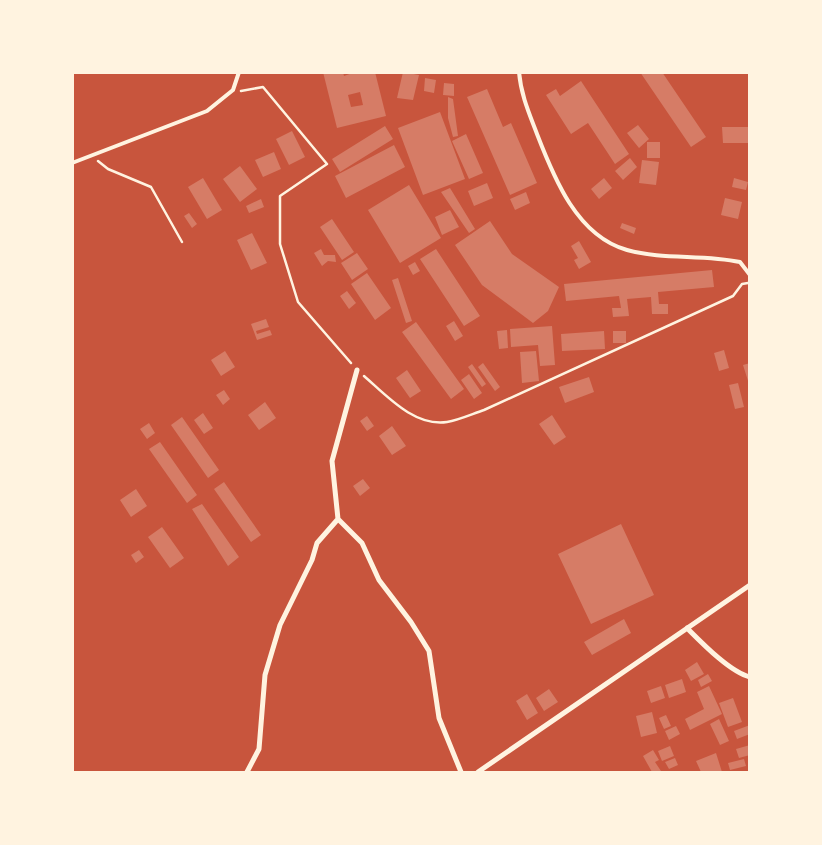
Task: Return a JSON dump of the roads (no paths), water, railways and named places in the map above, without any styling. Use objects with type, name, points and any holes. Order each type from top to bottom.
[{"type":"street","points":[[358,370],[332,461],[338,519],[362,543],[379,580],[411,622],[429,651],[439,718],[461,772]]},
{"type":"street","points":[[247,772],[259,748],[265,675],[280,625],[312,560],[317,542],[338,519]]},
{"type":"street","points":[[478,772],[750,585]]},
{"type":"street","points":[[687,628],[704,645],[742,675],[750,677]]},
{"type":"lane","points":[[72,163],[207,111],[229,93],[239,72]]},
{"type":"lane","points":[[519,72],[521,91],[546,158],[561,190],[582,219],[601,239],[626,250],[650,255],[740,262],[750,275]]}]
